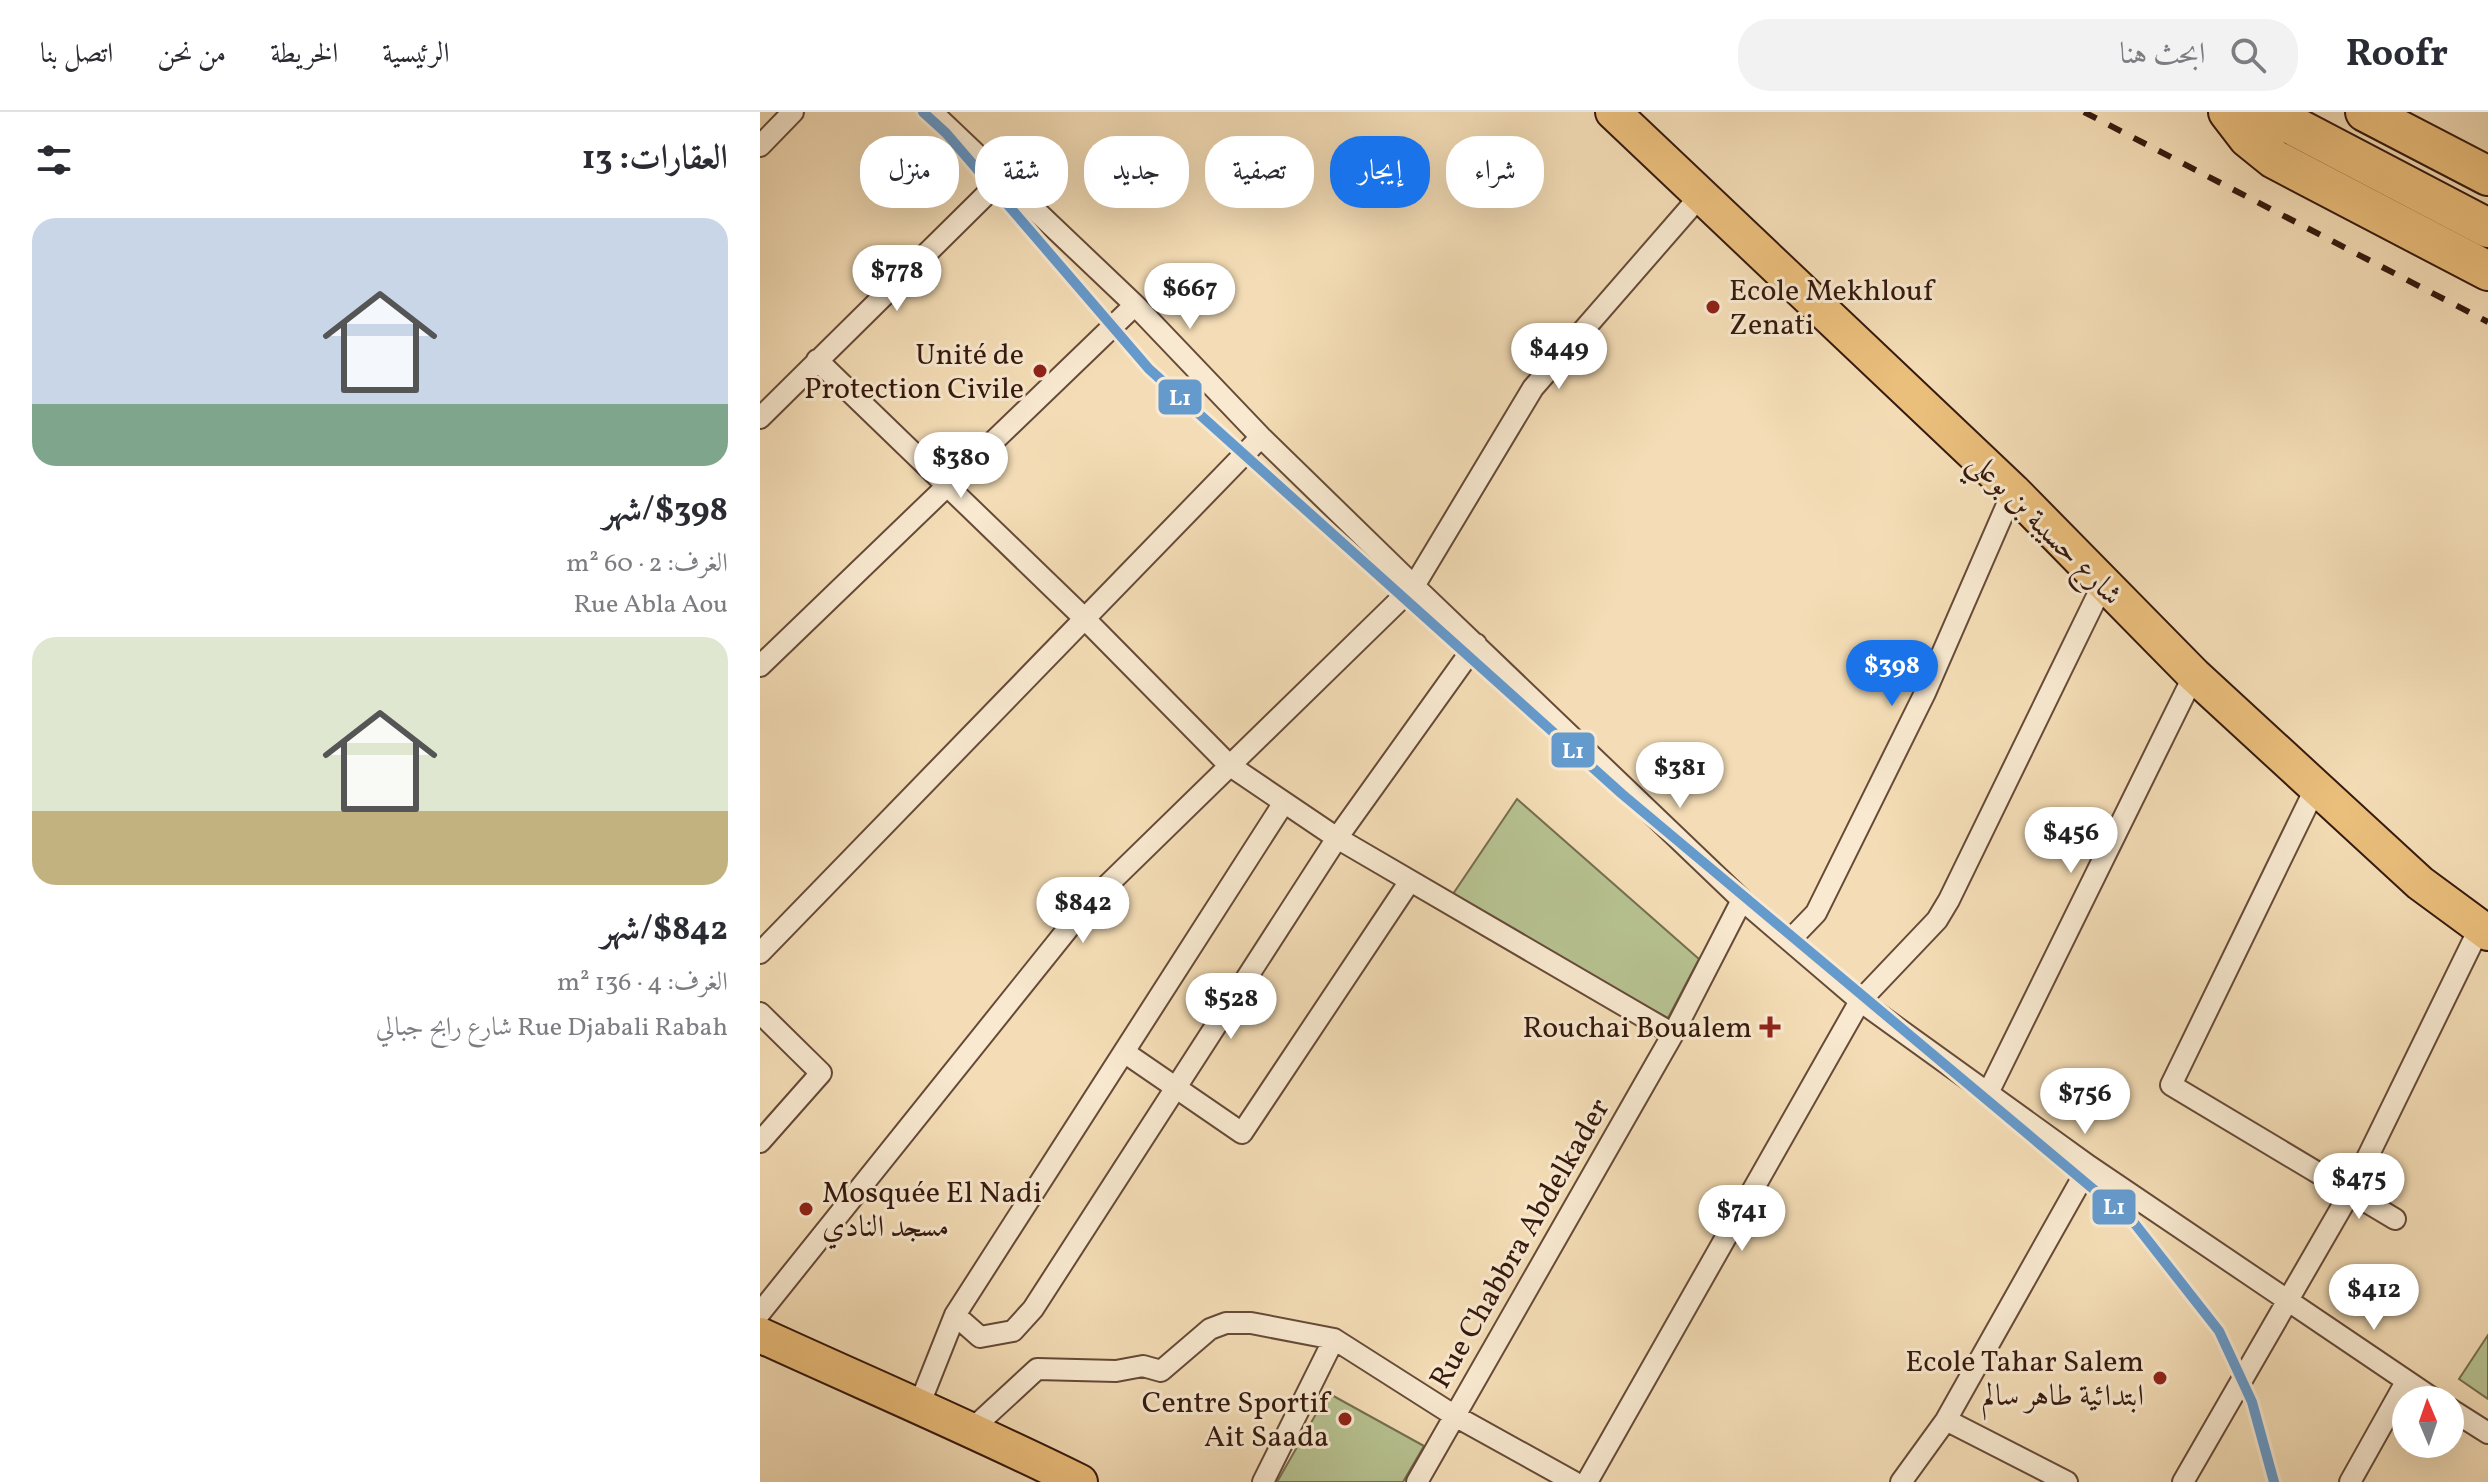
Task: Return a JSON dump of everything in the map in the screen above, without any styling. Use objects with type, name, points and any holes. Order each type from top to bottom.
[{"type":"highway","points":[[2228,112],[2248,138],[2274,159],[2488,271]]},
{"type":"highway","points":[[2267,112],[2488,228]]},
{"type":"highway","points":[[2365,112],[2488,176]]},
{"type":"main road","name":"شارع حسيبة بن بوعلي","points":[[1613,112],[2013,491],[2194,675],[2420,883],[2483,931]]},
{"type":"main road","points":[[760,1335],[918,1408],[972,1429],[1080,1482]]},
{"type":"street","points":[[760,146],[793,112]]},
{"type":"street","points":[[932,112],[975,152]]},
{"type":"street","points":[[760,1313],[1087,905],[1414,586],[1533,388],[1701,195]]},
{"type":"street","points":[[760,418],[975,205]]},
{"type":"street","points":[[1034,208],[1414,586],[1742,900],[1860,1001],[2089,1166],[2290,1299],[2412,1386]]},
{"type":"street","points":[[760,666],[1135,305]]},
{"type":"street","points":[[817,360],[1083,617],[1229,765],[1337,838],[1673,1034]]},
{"type":"street","points":[[760,953],[1261,437]]},
{"type":"street","points":[[1790,940],[1816,913],[1925,693],[2013,491]]},
{"type":"street","points":[[1587,1482],[1860,1001],[1937,920],[1949,900],[2103,584]]},
{"type":"street","points":[[955,1315],[980,1337],[1013,1331],[1033,1309],[1337,838],[1476,644]]},
{"type":"street","points":[[1988,1093],[2194,675]]},
{"type":"street","points":[[2316,787],[2171,1085],[2395,1219]]},
{"type":"street","points":[[918,1408],[955,1315],[1283,804]]},
{"type":"street","points":[[1124,1052],[1242,1133],[1410,881]]},
{"type":"street","name":"Rue Chabbra Abdelkader","points":[[1417,1482],[1673,1034],[1742,900]]},
{"type":"street","points":[[2183,1482],[2351,1191],[2483,931]]},
{"type":"street","points":[[760,1013],[821,1073],[760,1142]]},
{"type":"street","points":[[1901,1482],[1946,1420],[2089,1166]]},
{"type":"street","points":[[972,1429],[1037,1369],[1116,1371],[1143,1366],[1161,1371],[1210,1329],[1226,1323],[1251,1323],[1334,1339],[1455,1416],[1574,1482]]},
{"type":"street","points":[[1263,1482],[1334,1339]]},
{"type":"street","points":[[2350,1482],[2406,1382]]},
{"type":"street","points":[[2464,1418],[2488,1433]]},
{"type":"street","points":[[1946,1420],[2053,1480]]},
{"type":"green space","points":[[1517,799],[1699,959],[1668,1018],[1451,897]]},
{"type":"green space","points":[[2488,1335],[2488,1399],[2459,1379]]},
{"type":"green space","name":"Centre Sportif Ait Saada","points":[[1328,1393],[1424,1446],[1403,1482],[1277,1482]]},
{"type":"railway","points":[[2084,112],[2488,322]]},
{"type":"transit line","name":"L1","points":[[923,112],[946,133],[1149,369],[1622,794],[2135,1224],[2219,1331],[2252,1402],[2274,1482]]},
{"type":"place","name":"Ecole Mekhlouf Zenati","points":[[1713,307]]},
{"type":"place","name":"Unité de Protection Civile","points":[[1040,371]]},
{"type":"place","name":"Rouchai Boualem","points":[[1770,1027]]},
{"type":"place","name":"Mosquée El Nadi مسجد النادي","points":[[806,1209]]},
{"type":"place","name":"Ecole Tahar Salem ابتدائية طاهر سالم","points":[[2160,1378]]},
{"type":"place","name":"Centre Sportif Ait Saada","points":[[1345,1419]]}]
